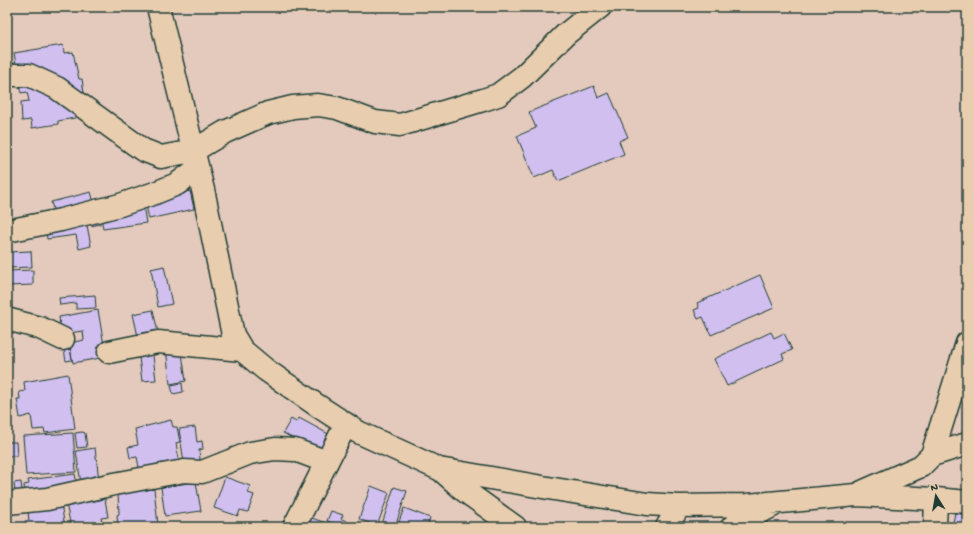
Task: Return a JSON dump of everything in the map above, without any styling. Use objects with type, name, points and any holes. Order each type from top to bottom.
[{"type":"street","points":[[158,7],[195,160],[234,335],[242,350],[266,370],[346,424],[399,451],[439,468],[562,491],[647,504],[679,506],[739,505],[856,495],[950,500]]},
{"type":"street","points":[[7,231],[19,230],[76,216],[156,193],[177,184],[186,175],[195,160],[225,132],[268,112],[293,107],[318,105],[337,108],[375,122],[400,125],[498,95],[522,77],[566,34],[600,7]]},
{"type":"street","points":[[7,75],[28,75],[57,88],[143,150],[161,157],[195,160]]},
{"type":"street","points":[[7,319],[40,328],[63,339]]},
{"type":"street","points":[[110,352],[158,342],[242,350]]},
{"type":"street","points":[[932,455],[967,343]]},
{"type":"street","points":[[294,527],[346,424]]},
{"type":"street","points":[[856,495],[921,466],[932,455],[967,444]]},
{"type":"street","points":[[7,503],[47,499],[114,484],[184,471],[202,472],[250,453],[275,449],[295,450],[327,462]]},
{"type":"street","points":[[439,468],[469,495],[515,527]]},
{"type":"street","points":[[903,475],[950,500]]},
{"type":"street","points":[[935,527],[950,500]]},
{"type":"street","points":[[732,527],[781,501]]},
{"type":"street","points":[[667,527],[679,506]]},
{"type":"building","points":[[63,45],[64,53],[73,52],[79,79],[82,79],[85,100],[72,102],[75,118],[58,121],[58,124],[32,128],[31,120],[22,121],[21,102],[29,101],[27,92],[21,93],[14,53]]},
{"type":"building","points":[[594,86],[598,98],[609,93],[628,137],[619,141],[624,154],[558,181],[553,170],[534,178],[517,136],[536,128],[529,112]]},
{"type":"building","points":[[190,191],[194,209],[149,219],[145,201]]},
{"type":"building","points":[[91,192],[95,206],[55,216],[51,202]]},
{"type":"building","points":[[143,205],[146,223],[103,229],[100,210]]},
{"type":"building","points":[[98,213],[100,224],[91,226],[88,215]]},
{"type":"building","points":[[86,220],[91,246],[79,249],[76,235],[47,239],[45,225]]},
{"type":"building","points":[[31,251],[32,267],[7,268],[7,252]]},
{"type":"building","points":[[164,266],[172,304],[158,307],[151,269]]},
{"type":"building","points":[[33,270],[33,285],[7,286],[7,271]]},
{"type":"building","points":[[760,275],[774,308],[711,335],[703,317],[698,319],[694,310],[699,308],[697,303]]},
{"type":"building","points":[[95,295],[96,308],[76,309],[76,303],[60,305],[59,298]]},
{"type":"building","points":[[98,310],[106,357],[73,363],[69,343],[84,340],[83,331],[61,334],[59,317]]},
{"type":"building","points":[[153,310],[159,337],[139,341],[133,314]]},
{"type":"building","points":[[771,332],[774,338],[784,333],[792,350],[782,354],[784,359],[727,386],[714,359]]},
{"type":"building","points":[[69,342],[72,360],[66,361],[64,350],[68,349],[66,343]]},
{"type":"building","points":[[181,347],[186,381],[170,384],[166,348]]},
{"type":"building","points":[[152,348],[156,380],[142,381],[138,350]]},
{"type":"building","points":[[68,374],[75,429],[45,433],[44,429],[33,430],[31,415],[20,418],[17,399],[20,399],[19,392],[25,391],[24,382]]},
{"type":"building","points":[[182,383],[183,392],[173,394],[171,385]]},
{"type":"building","points":[[299,418],[334,437],[323,455],[283,433],[291,419],[296,422]]},
{"type":"building","points":[[171,420],[173,427],[177,427],[180,442],[176,443],[182,476],[141,478],[137,457],[130,458],[128,447],[138,445],[135,429]]},
{"type":"building","points":[[195,427],[197,442],[202,441],[203,449],[199,450],[201,468],[185,470],[179,429]]},
{"type":"building","points":[[73,433],[76,472],[26,475],[23,436]]},
{"type":"building","points":[[75,433],[85,433],[87,447],[77,448]]},
{"type":"building","points":[[8,442],[16,442],[17,456],[8,456]]},
{"type":"building","points":[[95,448],[100,488],[82,490],[76,451]]},
{"type":"building","points":[[75,474],[78,492],[25,498],[24,485],[29,484],[28,480]]},
{"type":"building","points":[[225,477],[250,486],[248,493],[254,495],[248,512],[240,510],[238,516],[214,508]]},
{"type":"building","points":[[21,482],[22,492],[15,493],[14,483]]},
{"type":"building","points":[[196,482],[201,511],[165,516],[161,487]]},
{"type":"building","points":[[371,486],[389,493],[377,526],[359,519]]},
{"type":"building","points":[[394,487],[407,491],[395,527],[381,527]]},
{"type":"building","points":[[154,489],[158,525],[118,527],[118,493]]},
{"type":"building","points":[[88,495],[90,502],[105,499],[108,517],[101,518],[103,527],[71,527],[65,499]]},
{"type":"building","points":[[60,498],[65,527],[26,527],[25,521],[29,520],[27,505]]},
{"type":"building","points":[[404,508],[430,518],[427,527],[397,527]]},
{"type":"building","points":[[331,511],[343,515],[341,519],[347,521],[345,527],[327,521]]},
{"type":"building","points":[[955,513],[967,515],[967,527],[952,527]]},
{"type":"building","points":[[309,517],[337,527],[306,527]]}]
